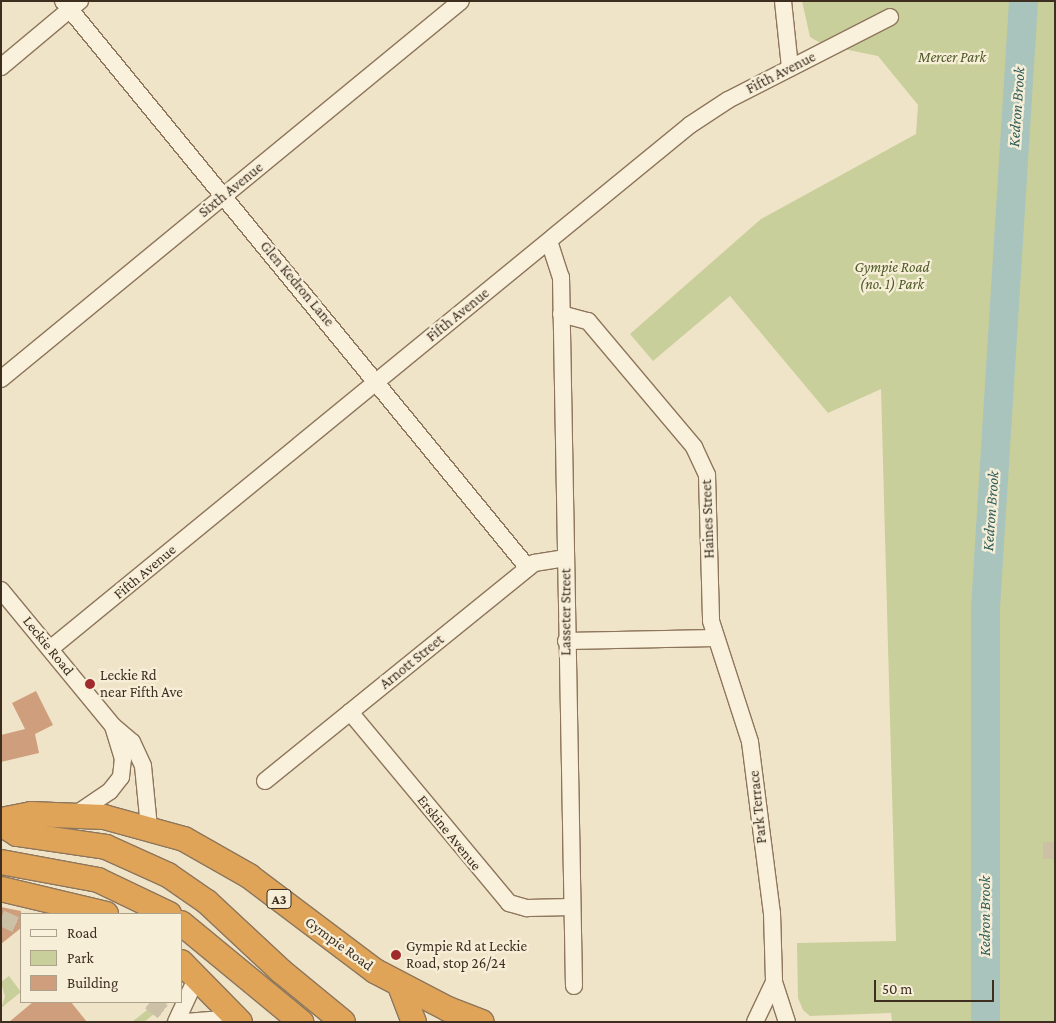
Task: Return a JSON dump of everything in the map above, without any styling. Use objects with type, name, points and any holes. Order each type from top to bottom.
[{"type":"highway","name":"Gympie Road","points":[[1,820],[31,814],[76,814],[149,827],[220,856],[400,986],[482,1022]]},
{"type":"highway","points":[[1,824],[16,834],[106,847],[168,875],[207,902],[288,978],[344,1022]]},
{"type":"highway","points":[[3,862],[98,880],[167,913]]},
{"type":"highway","points":[[1,889],[102,913]]},
{"type":"highway","points":[[182,925],[301,1022]]},
{"type":"highway","points":[[189,969],[238,1020]]},
{"type":"highway","points":[[400,986],[414,1022]]},
{"type":"street","name":"Sixth Avenue","points":[[1,379],[461,1]]},
{"type":"street","points":[[783,1],[790,68]]},
{"type":"street","name":"Glen Kedron Lane","points":[[71,4],[223,196],[528,568]]},
{"type":"street","points":[[1,67],[71,4]]},
{"type":"street","name":"Fifth Avenue","points":[[50,649],[708,112],[890,17]]},
{"type":"street","name":"Lasseter Street","points":[[549,241],[561,277],[566,641],[574,986]]},
{"type":"street","name":"Haines Street","points":[[561,314],[588,321],[700,456],[709,485],[710,601],[715,638]]},
{"type":"street","name":"Arnott Street","points":[[265,781],[528,568],[541,560],[566,558]]},
{"type":"street","name":"Leckie Road","points":[[1,590],[113,726],[140,755],[149,827]]},
{"type":"street","points":[[566,641],[715,638]]},
{"type":"street","name":"Park Terrace","points":[[715,638],[750,742],[772,913],[774,982],[787,1022]]},
{"type":"street","name":"Erskine Avenue","points":[[350,712],[509,904],[527,908],[571,907]]},
{"type":"street","name":"Leckie Road","points":[[76,814],[110,792],[121,776],[123,759],[113,726]]},
{"type":"street","points":[[182,998],[189,969]]},
{"type":"street","name":"Park Terrace","points":[[755,1022],[765,1008],[774,982]]},
{"type":"street","points":[[176,1022],[181,1003]]},
{"type":"street","points":[[184,1022],[238,1020]]},
{"type":"green space","name":"Gympie Road (no. 1) Park","points":[[802,1],[1055,1],[1055,1022],[892,1022],[891,1013],[810,1016],[803,1010],[798,998],[797,943],[896,941],[881,389],[828,413],[730,296],[653,361],[630,334],[761,219],[916,134],[918,105],[878,56],[824,45],[810,37]]},
{"type":"green space","points":[[9,976],[20,993],[1,1008],[5,997],[1,982]]},
{"type":"green space","points":[[156,1003],[168,1003],[144,1022],[132,1022]]},
{"type":"building","points":[[36,691],[53,725],[35,734],[39,753],[1,762],[1,735],[25,729],[12,703]]},
{"type":"building","points":[[1,907],[21,911],[20,929],[1,944]]},
{"type":"building","points":[[32,1003],[72,1003],[87,1022],[9,1022]]},
{"type":"waterway","name":"Kedron Brook","points":[[985,1022],[985,607],[1023,1]]},
{"type":"tunnel","points":[[1055,842],[1055,859]]},
{"type":"tunnel","points":[[1,918],[20,927]]},
{"type":"tunnel","points":[[151,1003],[176,1022]]},
{"type":"place","name":"Leckie Rd near Fifth Ave","points":[[90,684]]},
{"type":"place","name":"Gympie Rd at Leckie Road, stop 26/24","points":[[396,955]]},
{"type":"park label","name":"Mercer Park","points":[[952,58]]}]
